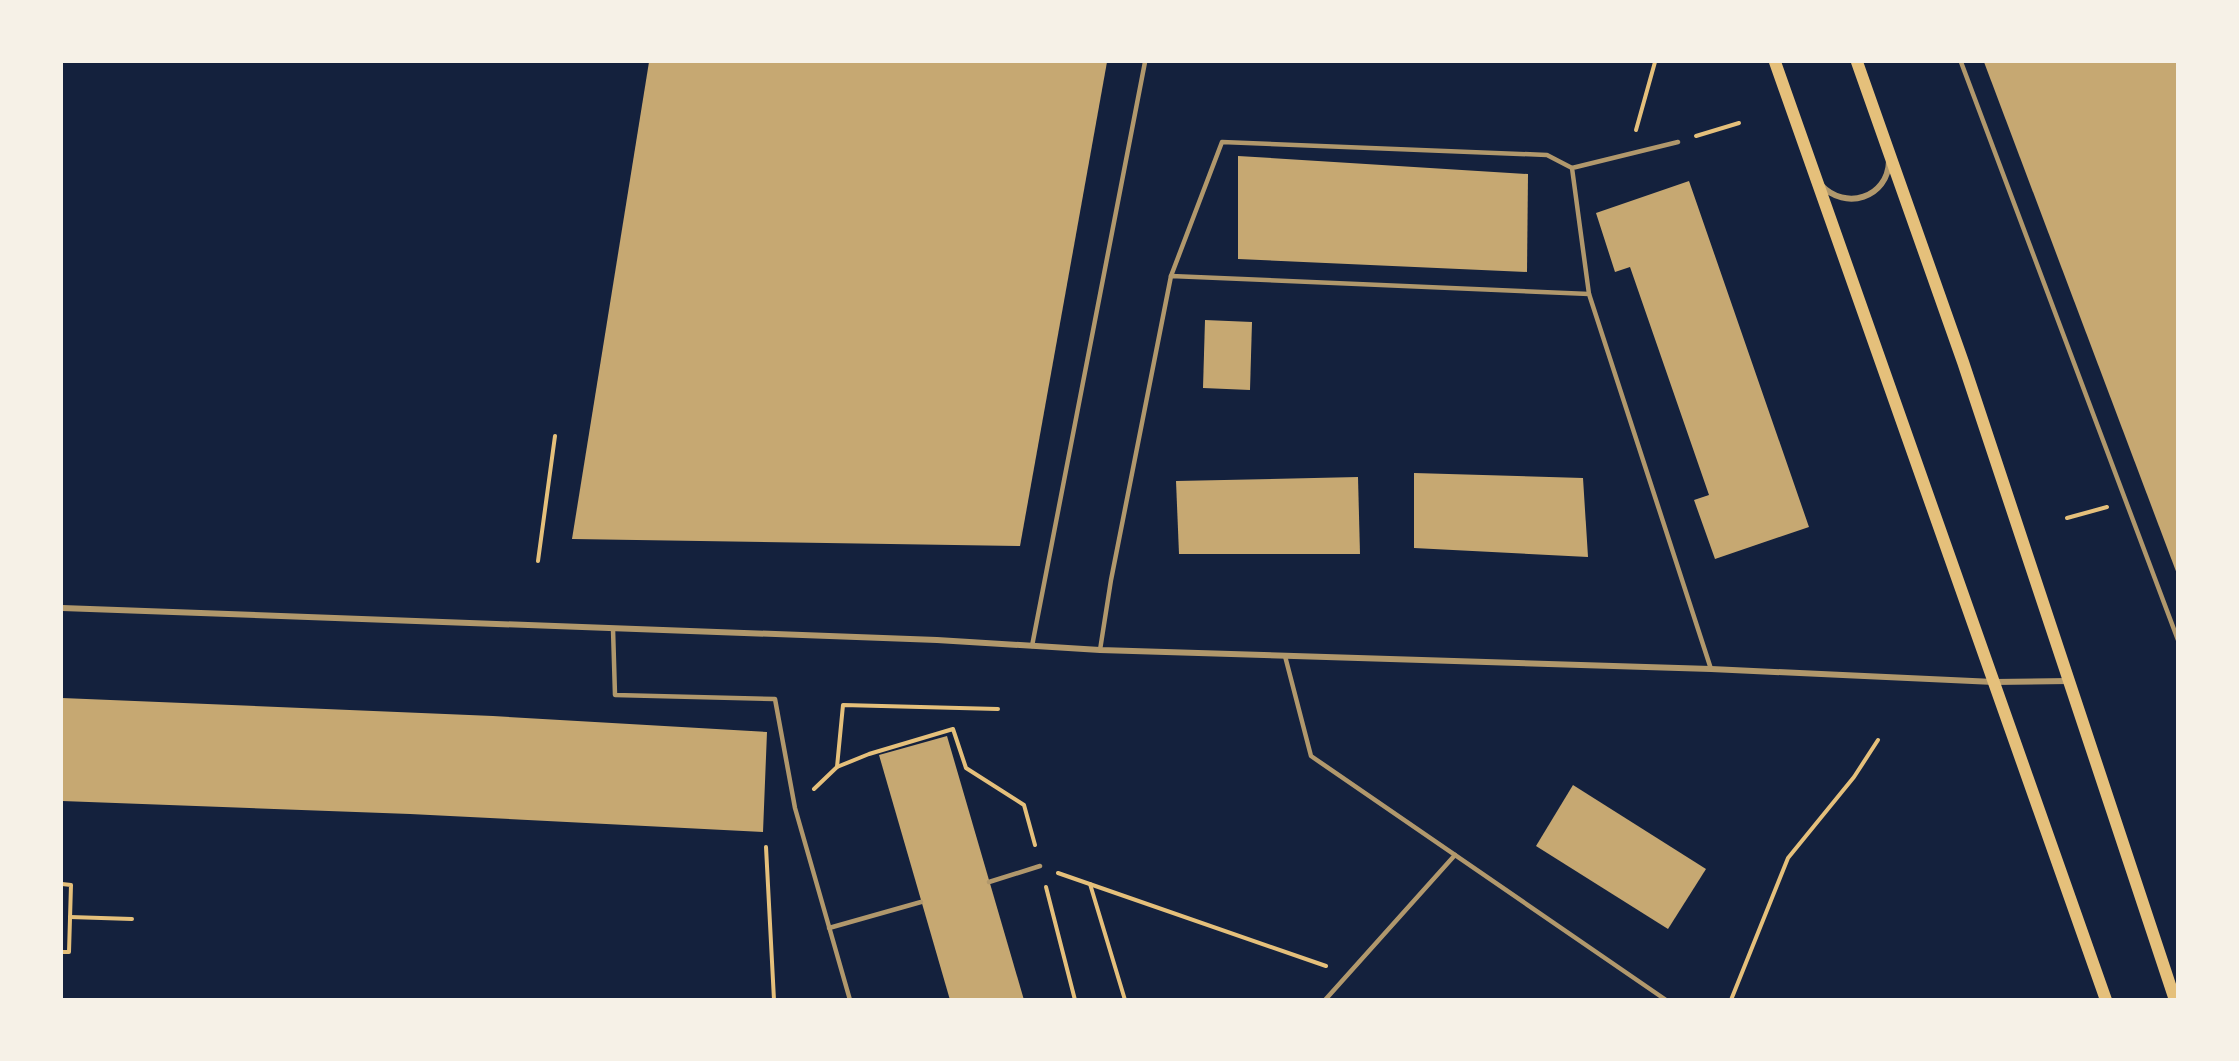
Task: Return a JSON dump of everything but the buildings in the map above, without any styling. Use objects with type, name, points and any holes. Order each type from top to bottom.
[{"type":"main road","points":[[1775,62],[2106,999]]},
{"type":"main road","points":[[1857,62],[1967,374],[2175,999]]},
{"type":"street","points":[[1815,174],[1822,187],[1834,196],[1849,200],[1863,198],[1876,190],[1885,178],[1889,164],[1887,149]]},
{"type":"street","points":[[62,608],[937,640],[1100,650],[1712,669],[1994,682],[2069,681]]},
{"type":"lane","points":[[1032,646],[1146,62]]},
{"type":"lane","points":[[1961,62],[2178,640]]},
{"type":"lane","points":[[1100,650],[1111,580],[1171,276],[1222,142],[1547,155],[1572,168],[1629,156],[1678,142]]},
{"type":"lane","points":[[1572,168],[1589,294],[1712,669]]},
{"type":"lane","points":[[1171,276],[1589,294]]},
{"type":"lane","points":[[614,629],[615,695],[775,699],[795,808],[850,999]]},
{"type":"lane","points":[[1285,656],[1311,756],[1666,999]]},
{"type":"lane","points":[[1325,999],[1455,855]]},
{"type":"lane","points":[[989,882],[1040,867]]},
{"type":"lane","points":[[829,928],[921,902]]},
{"type":"path","points":[[1629,156],[1655,62]]},
{"type":"path","points":[[1678,142],[1739,123]]},
{"type":"path","points":[[538,561],[555,436]]},
{"type":"path","points":[[2067,518],[2126,501]]},
{"type":"path","points":[[998,709],[843,705],[837,767],[869,754],[952,729],[966,768],[1024,805],[1075,999]]},
{"type":"path","points":[[1731,999],[1788,858],[1854,777],[1878,741]]},
{"type":"path","points":[[766,847],[774,999]]},
{"type":"path","points":[[1040,867],[1348,974]]},
{"type":"path","points":[[62,884],[71,885],[69,952],[62,952]]},
{"type":"path","points":[[1090,884],[1125,999]]},
{"type":"path","points":[[70,917],[132,919]]}]
